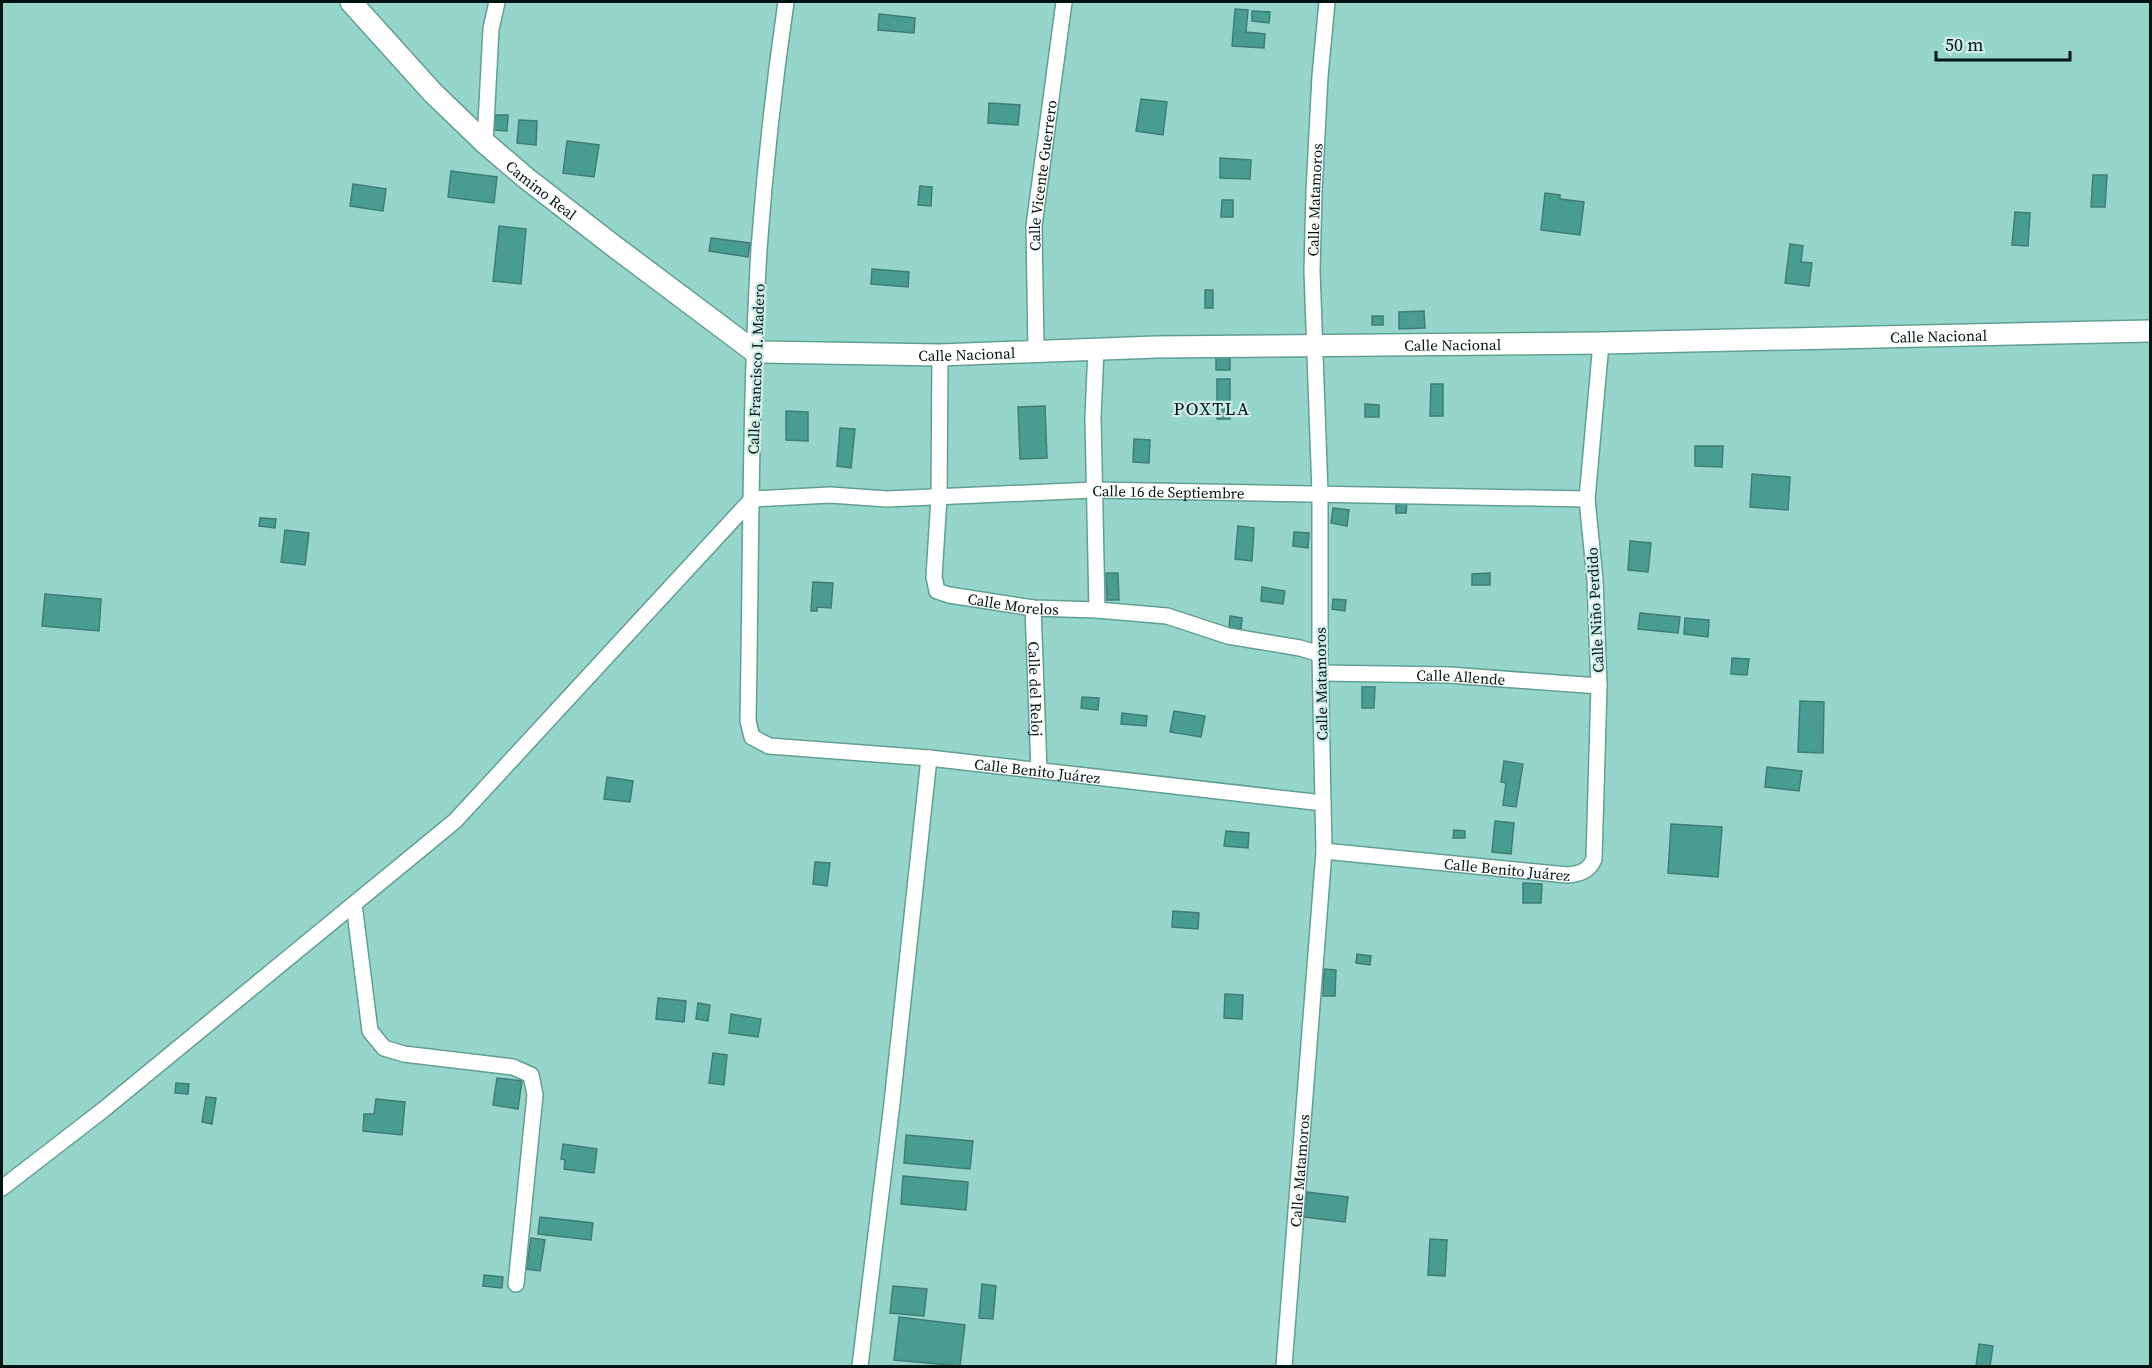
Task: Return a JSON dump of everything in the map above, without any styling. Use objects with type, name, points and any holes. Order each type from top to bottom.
[{"type":"street","name":"Camino Real","points":[[351,2],[433,93],[485,143],[615,247],[755,352]]},
{"type":"street","points":[[485,143],[491,29],[497,2]]},
{"type":"street","name":"Calle Francisco I. Madero","points":[[752,737],[748,720],[759,249],[772,99],[786,2]]},
{"type":"street","name":"Calle Vicente Guerrero","points":[[1036,351],[1034,226],[1064,2]]},
{"type":"street","name":"Calle Matamoros","points":[[1284,1366],[1324,851],[1320,493],[1312,271],[1320,76],[1327,2]]},
{"type":"street","name":"Calle Nacional","points":[[755,352],[940,355],[1096,348],[1315,344],[1601,343],[2151,331]]},
{"type":"street","name":"Calle Niño Perdido","points":[[1583,872],[1591,867],[1594,859],[1599,686],[1587,499],[1601,343]]},
{"type":"street","points":[[1096,348],[1093,417],[1097,610]]},
{"type":"street","name":"Calle Morelos","points":[[940,355],[939,497],[934,577],[937,591],[949,595],[1033,608],[1097,610],[1167,616],[1228,636],[1300,648],[1320,654]]},
{"type":"street","name":"Calle 16 de Septiembre","points":[[752,499],[830,495],[887,499],[1094,490],[1587,499]]},
{"type":"street","points":[[2,1188],[103,1110],[455,821],[752,499]]},
{"type":"street","name":"Calle del Reloj","points":[[1033,608],[1039,770]]},
{"type":"street","name":"Calle Allende","points":[[1321,673],[1449,675],[1599,686]]},
{"type":"street","name":"Calle Benito Juárez","points":[[752,737],[769,746],[929,758],[1323,803]]},
{"type":"street","points":[[860,1366],[892,1103],[929,758]]},
{"type":"street","name":"Calle Benito Juárez","points":[[1324,851],[1567,875],[1583,872]]},
{"type":"street","points":[[354,904],[370,1031],[384,1048],[405,1054],[513,1067],[531,1075],[535,1095],[516,1284]]},
{"type":"building","points":[[1235,9],[1248,10],[1246,32],[1265,34],[1264,48],[1232,46]]},
{"type":"building","points":[[1252,11],[1270,12],[1269,23],[1252,21]]},
{"type":"building","points":[[879,14],[915,18],[914,33],[878,30]]},
{"type":"building","points":[[1141,99],[1167,102],[1163,135],[1136,131]]},
{"type":"building","points":[[989,103],[1020,105],[1018,125],[988,123]]},
{"type":"building","points":[[495,115],[508,115],[507,131],[494,130]]},
{"type":"building","points":[[519,120],[537,121],[536,145],[517,143]]},
{"type":"building","points":[[567,141],[599,145],[594,177],[563,173]]},
{"type":"building","points":[[1220,158],[1251,160],[1250,179],[1220,178]]},
{"type":"building","points":[[451,171],[497,177],[494,203],[448,197]]},
{"type":"building","points":[[2093,175],[2107,175],[2105,207],[2091,207]]},
{"type":"building","points":[[353,184],[386,189],[383,211],[350,206]]},
{"type":"building","points":[[920,186],[932,187],[931,206],[918,205]]},
{"type":"building","points":[[1545,193],[1560,195],[1560,199],[1584,202],[1580,235],[1541,230]]},
{"type":"building","points":[[1222,200],[1233,200],[1233,217],[1221,217]]},
{"type":"building","points":[[2015,212],[2030,213],[2028,246],[2012,245]]},
{"type":"building","points":[[499,226],[526,229],[521,284],[493,281]]},
{"type":"building","points":[[711,238],[750,243],[748,257],[709,251]]},
{"type":"building","points":[[1790,244],[1803,246],[1801,262],[1812,263],[1809,286],[1785,283]]},
{"type":"building","points":[[872,269],[909,272],[908,287],[871,284]]},
{"type":"building","points":[[1205,290],[1213,290],[1213,308],[1205,308]]},
{"type":"building","points":[[1424,311],[1425,328],[1399,329],[1399,312]]},
{"type":"building","points":[[1372,316],[1383,316],[1383,325],[1372,325]]},
{"type":"building","points":[[1216,356],[1230,356],[1230,370],[1216,370]]},
{"type":"building","points":[[1217,379],[1230,379],[1230,419],[1217,419]]},
{"type":"building","points":[[1431,384],[1443,384],[1443,416],[1430,416]]},
{"type":"building","points":[[1365,404],[1379,405],[1379,417],[1365,417]]},
{"type":"building","points":[[1045,406],[1047,458],[1020,459],[1018,407]]},
{"type":"building","points":[[786,411],[808,412],[808,441],[786,440]]},
{"type":"building","points":[[840,428],[855,429],[851,468],[837,466]]},
{"type":"building","points":[[1134,439],[1150,440],[1149,463],[1133,462]]},
{"type":"building","points":[[1695,446],[1723,446],[1722,467],[1695,466]]},
{"type":"building","points":[[1752,474],[1790,477],[1788,510],[1750,507]]},
{"type":"building","points":[[1396,500],[1407,501],[1406,513],[1396,513]]},
{"type":"building","points":[[1333,508],[1349,510],[1347,526],[1331,523]]},
{"type":"building","points":[[260,518],[276,519],[275,528],[259,526]]},
{"type":"building","points":[[1238,526],[1254,528],[1252,561],[1235,559]]},
{"type":"building","points":[[285,530],[309,533],[305,565],[281,562]]},
{"type":"building","points":[[1294,532],[1309,533],[1308,548],[1293,546]]},
{"type":"building","points":[[1630,541],[1651,543],[1648,572],[1628,570]]},
{"type":"building","points":[[1106,573],[1118,573],[1119,600],[1107,600]]},
{"type":"building","points":[[1490,573],[1490,585],[1472,585],[1472,574]]},
{"type":"building","points":[[813,582],[833,583],[831,608],[817,607],[817,611],[811,611]]},
{"type":"building","points":[[1262,587],[1285,591],[1283,604],[1261,601]]},
{"type":"building","points":[[45,594],[101,599],[99,631],[42,626]]},
{"type":"building","points":[[1333,599],[1346,600],[1345,611],[1332,609]]},
{"type":"building","points":[[1640,613],[1680,617],[1678,633],[1638,629]]},
{"type":"building","points":[[1230,616],[1242,618],[1241,629],[1229,628]]},
{"type":"building","points":[[1685,618],[1709,620],[1708,637],[1684,634]]},
{"type":"building","points":[[1732,658],[1749,659],[1747,675],[1731,674]]},
{"type":"building","points":[[1362,687],[1375,687],[1374,708],[1362,708]]},
{"type":"building","points":[[1082,697],[1099,698],[1098,710],[1081,708]]},
{"type":"building","points":[[1800,701],[1824,702],[1823,753],[1798,752]]},
{"type":"building","points":[[1174,711],[1205,716],[1201,737],[1170,732]]},
{"type":"building","points":[[1122,713],[1147,716],[1146,726],[1121,724]]},
{"type":"building","points":[[1504,761],[1523,764],[1516,807],[1503,805],[1506,783],[1501,782]]},
{"type":"building","points":[[1767,767],[1802,771],[1799,791],[1765,787]]},
{"type":"building","points":[[607,777],[633,781],[630,802],[604,799]]},
{"type":"building","points":[[1495,821],[1514,823],[1511,854],[1492,852]]},
{"type":"building","points":[[1671,824],[1722,827],[1718,877],[1668,873]]},
{"type":"building","points":[[1454,830],[1465,831],[1465,838],[1453,838]]},
{"type":"building","points":[[1226,831],[1249,833],[1248,848],[1224,846]]},
{"type":"building","points":[[815,862],[830,863],[827,886],[813,884]]},
{"type":"building","points":[[1523,883],[1542,884],[1541,903],[1523,903]]},
{"type":"building","points":[[1173,911],[1199,913],[1198,929],[1172,927]]},
{"type":"building","points":[[1357,954],[1371,956],[1370,965],[1356,963]]},
{"type":"building","points":[[1324,969],[1336,970],[1335,996],[1323,996]]},
{"type":"building","points":[[1225,994],[1243,995],[1242,1019],[1224,1018]]},
{"type":"building","points":[[658,998],[686,1001],[684,1022],[656,1019]]},
{"type":"building","points":[[698,1003],[710,1005],[708,1021],[696,1019]]},
{"type":"building","points":[[731,1014],[761,1019],[758,1037],[729,1033]]},
{"type":"building","points":[[713,1053],[727,1055],[724,1085],[709,1083]]},
{"type":"building","points":[[497,1078],[522,1081],[518,1109],[493,1105]]},
{"type":"building","points":[[176,1083],[189,1084],[188,1094],[175,1093]]},
{"type":"building","points":[[206,1097],[216,1098],[212,1124],[202,1122]]},
{"type":"building","points":[[376,1099],[405,1102],[402,1135],[363,1131],[364,1114],[374,1114]]},
{"type":"building","points":[[906,1135],[973,1141],[970,1169],[904,1163]]},
{"type":"building","points":[[563,1144],[597,1149],[594,1173],[564,1169],[565,1160],[561,1159]]},
{"type":"building","points":[[903,1176],[968,1182],[966,1210],[901,1204]]},
{"type":"building","points":[[1307,1192],[1348,1197],[1345,1222],[1304,1217]]},
{"type":"building","points":[[540,1217],[593,1223],[591,1240],[538,1234]]},
{"type":"building","points":[[531,1238],[545,1240],[540,1271],[526,1269]]},
{"type":"building","points":[[1430,1239],[1447,1240],[1445,1276],[1428,1275]]},
{"type":"building","points":[[484,1275],[503,1277],[502,1288],[483,1286]]},
{"type":"building","points":[[982,1284],[996,1286],[993,1319],[979,1318]]},
{"type":"building","points":[[893,1286],[927,1289],[924,1316],[890,1313]]},
{"type":"building","points":[[899,1317],[965,1325],[960,1366],[894,1360]]},
{"type":"building","points":[[1979,1344],[1993,1346],[1990,1366],[1976,1366]]},
{"type":"district","name":"POXTLA","points":[[1212,408]]}]
